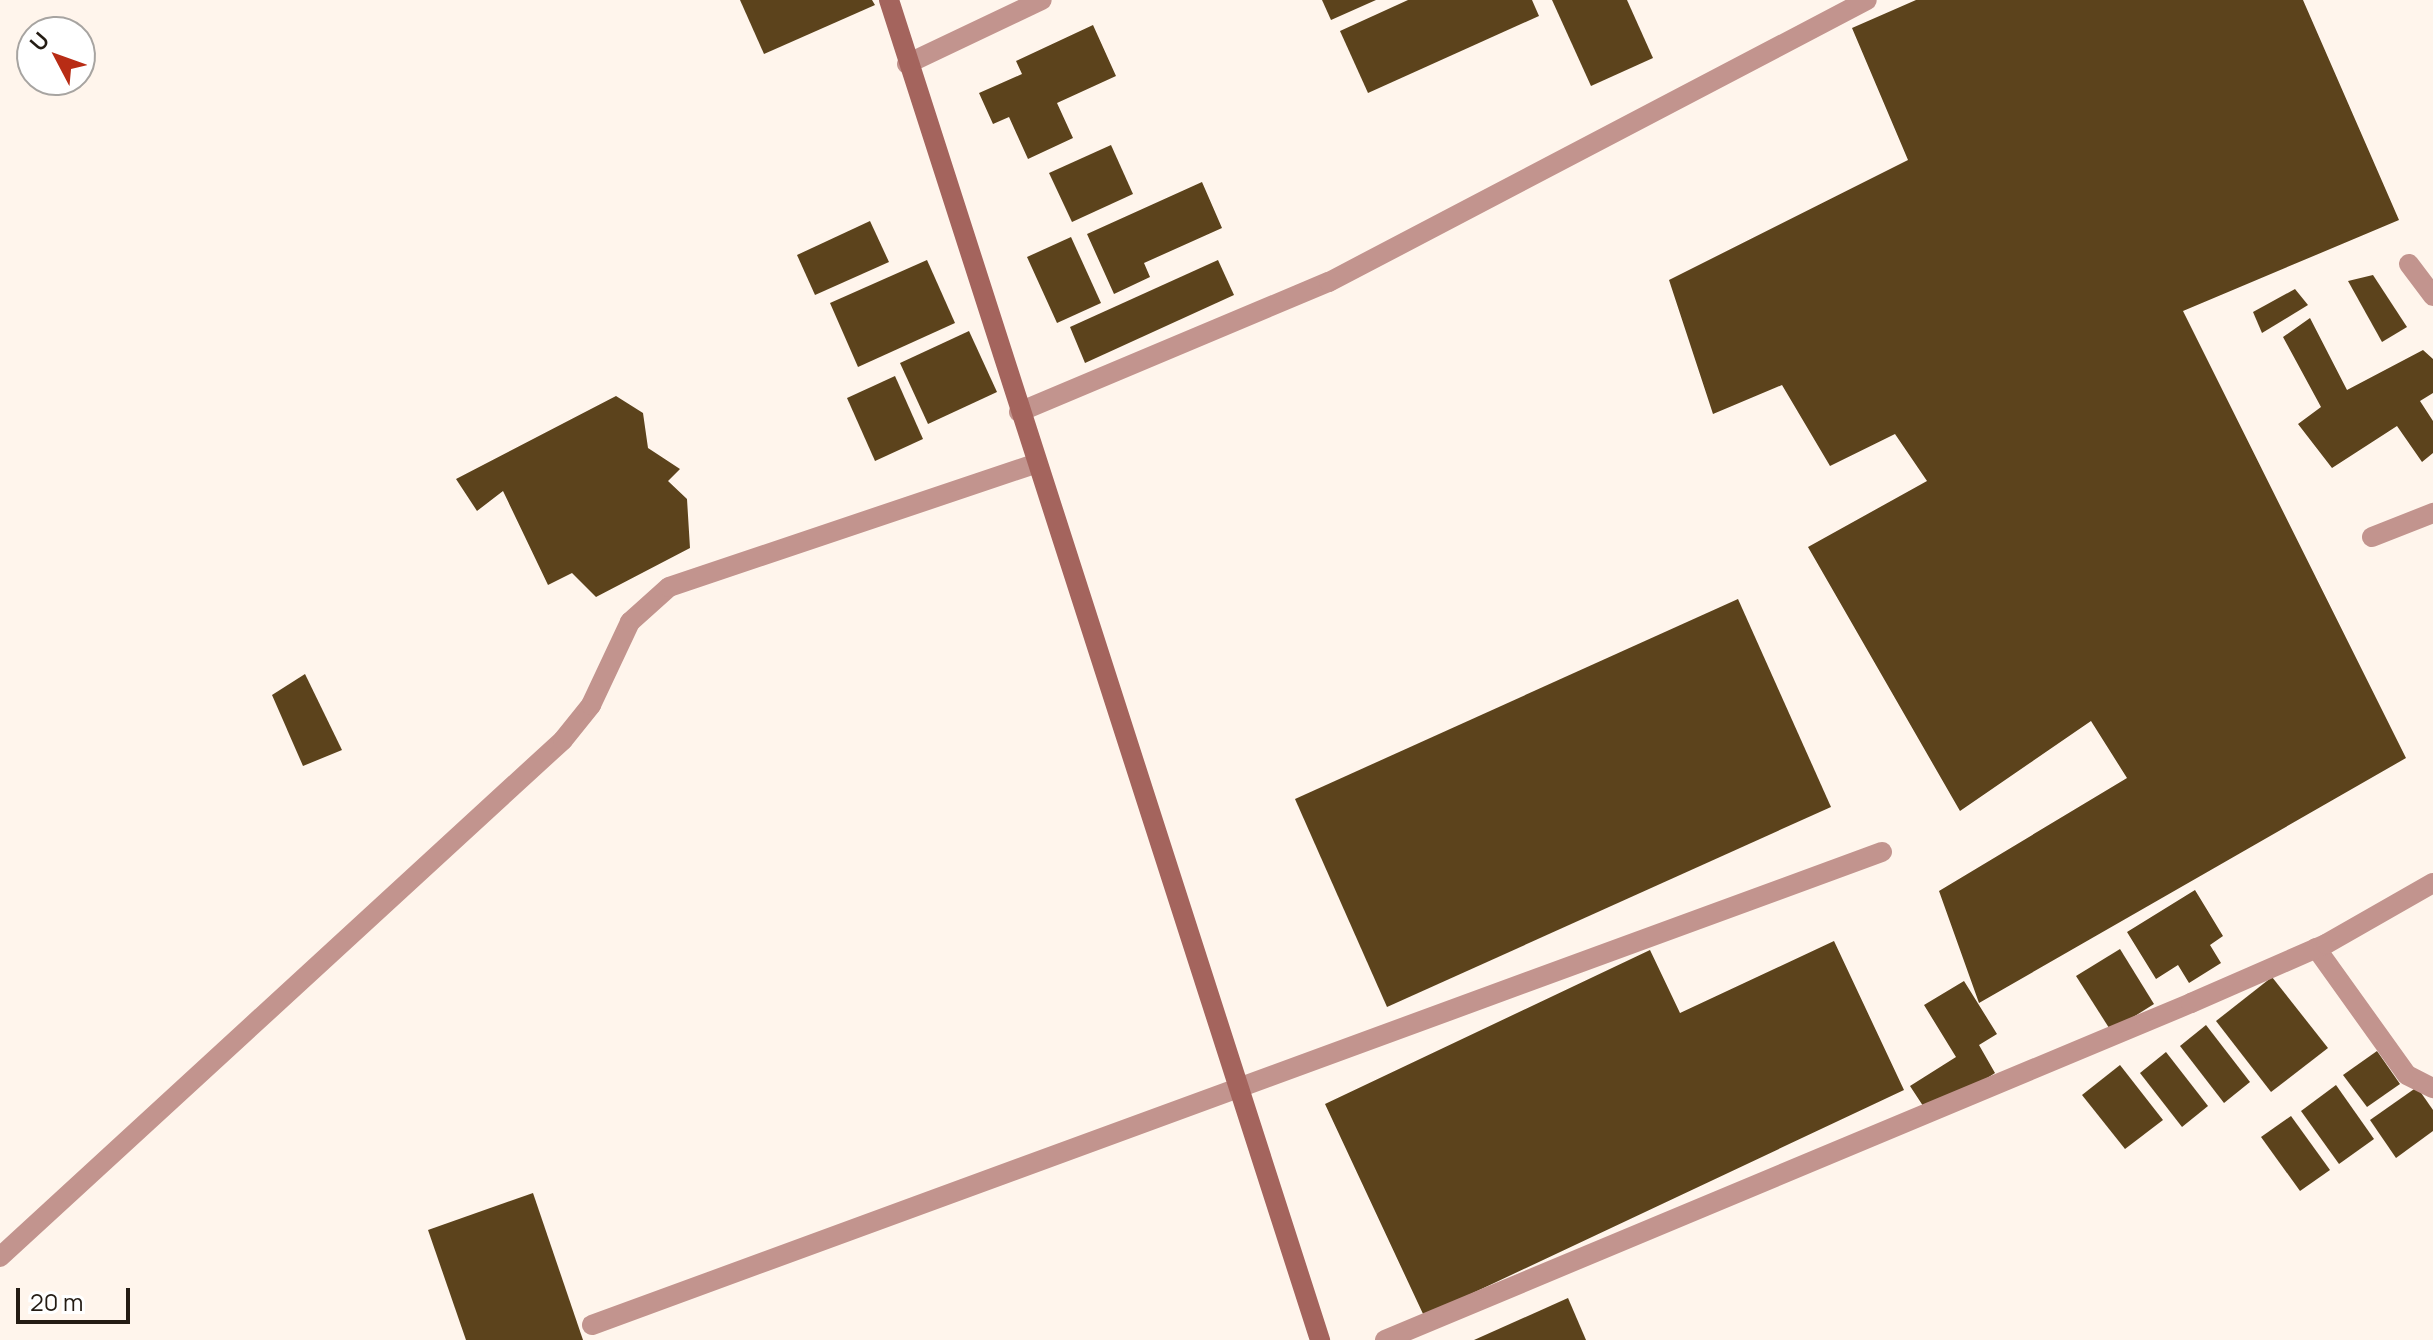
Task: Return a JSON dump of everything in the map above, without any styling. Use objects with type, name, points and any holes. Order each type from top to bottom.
[{"type":"main road","points":[[889,0],[1034,464],[1245,1091],[1320,1340]]},
{"type":"street","points":[[907,64],[1042,0]]},
{"type":"street","points":[[1019,412],[1329,282],[1867,0]]},
{"type":"street","points":[[2409,264],[2433,296]]},
{"type":"street","points":[[0,1257],[563,740],[591,705],[630,622],[669,587],[1034,464]]},
{"type":"street","points":[[2372,537],[2433,513]]},
{"type":"street","points":[[592,1325],[1245,1091],[1882,852]]},
{"type":"street","points":[[1385,1340],[2316,948],[2433,883]]},
{"type":"street","points":[[2316,948],[2407,1075],[2433,1088]]},
{"type":"building","points":[[740,0],[872,0],[875,5],[764,54]]},
{"type":"building","points":[[1322,0],[1376,0],[1331,20]]},
{"type":"building","points":[[1408,0],[1532,0],[1539,16],[1368,93],[1340,31]]},
{"type":"building","points":[[1552,0],[1627,0],[1653,58],[1591,86]]},
{"type":"building","points":[[1916,0],[2303,0],[2399,220],[2183,311],[2406,758],[1979,1003],[1939,891],[2127,778],[2091,721],[1960,811],[1808,547],[1927,481],[1895,434],[1830,466],[1782,385],[1713,414],[1669,280],[1908,160],[1852,28]]},
{"type":"building","points":[[1093,25],[1116,76],[1057,103],[1073,138],[1028,159],[1009,117],[993,124],[979,93],[1022,74],[1016,61]]},
{"type":"building","points":[[1111,145],[1133,194],[1072,222],[1049,173]]},
{"type":"building","points":[[1202,182],[1222,228],[1144,263],[1150,277],[1114,294],[1087,234]]},
{"type":"building","points":[[870,221],[889,262],[815,295],[797,255]]},
{"type":"building","points":[[1071,237],[1101,303],[1057,323],[1027,257]]},
{"type":"building","points":[[927,260],[955,323],[858,367],[830,303]]},
{"type":"building","points":[[1218,260],[1234,295],[1085,363],[1070,327]]},
{"type":"building","points":[[2373,275],[2407,327],[2382,342],[2348,281]]},
{"type":"building","points":[[2295,289],[2308,305],[2262,333],[2253,312]]},
{"type":"building","points":[[2310,318],[2347,390],[2423,350],[2433,359],[2433,393],[2420,401],[2433,421],[2433,453],[2422,462],[2397,426],[2332,468],[2298,424],[2321,407],[2283,337]]},
{"type":"building","points":[[969,331],[997,392],[928,424],[900,363]]},
{"type":"building","points":[[895,376],[923,439],[875,461],[847,398]]},
{"type":"building","points":[[616,396],[643,413],[648,448],[680,469],[668,481],[687,499],[690,548],[596,597],[572,573],[548,585],[503,491],[477,511],[456,479]]},
{"type":"building","points":[[1738,599],[1831,807],[1387,1007],[1295,799]]},
{"type":"building","points":[[305,674],[342,750],[303,766],[272,695]]},
{"type":"building","points":[[2195,890],[2223,936],[2210,945],[2221,963],[2189,983],[2178,965],[2156,979],[2127,932]]},
{"type":"building","points":[[1834,941],[1904,1090],[1424,1316],[1325,1104],[1650,950],[1680,1013]]},
{"type":"building","points":[[2120,949],[2154,1004],[2111,1031],[2076,976]]},
{"type":"building","points":[[2272,977],[2328,1048],[2271,1092],[2216,1021]]},
{"type":"building","points":[[1964,981],[1997,1034],[1979,1045],[1995,1073],[1929,1115],[1910,1086],[1956,1057],[1924,1005]]},
{"type":"building","points":[[2206,1025],[2250,1082],[2224,1103],[2180,1046]]},
{"type":"building","points":[[2377,1051],[2400,1084],[2367,1107],[2343,1075]]},
{"type":"building","points":[[2166,1052],[2208,1106],[2182,1127],[2140,1073]]},
{"type":"building","points":[[2120,1065],[2163,1120],[2125,1149],[2082,1095]]},
{"type":"building","points":[[2336,1085],[2374,1139],[2339,1164],[2301,1111]]},
{"type":"building","points":[[2417,1087],[2433,1110],[2433,1131],[2396,1158],[2370,1120]]},
{"type":"building","points":[[2291,1116],[2330,1170],[2300,1191],[2261,1137]]},
{"type":"building","points":[[533,1193],[583,1340],[466,1340],[428,1230]]},
{"type":"building","points":[[1568,1298],[1586,1340],[1474,1340]]}]
